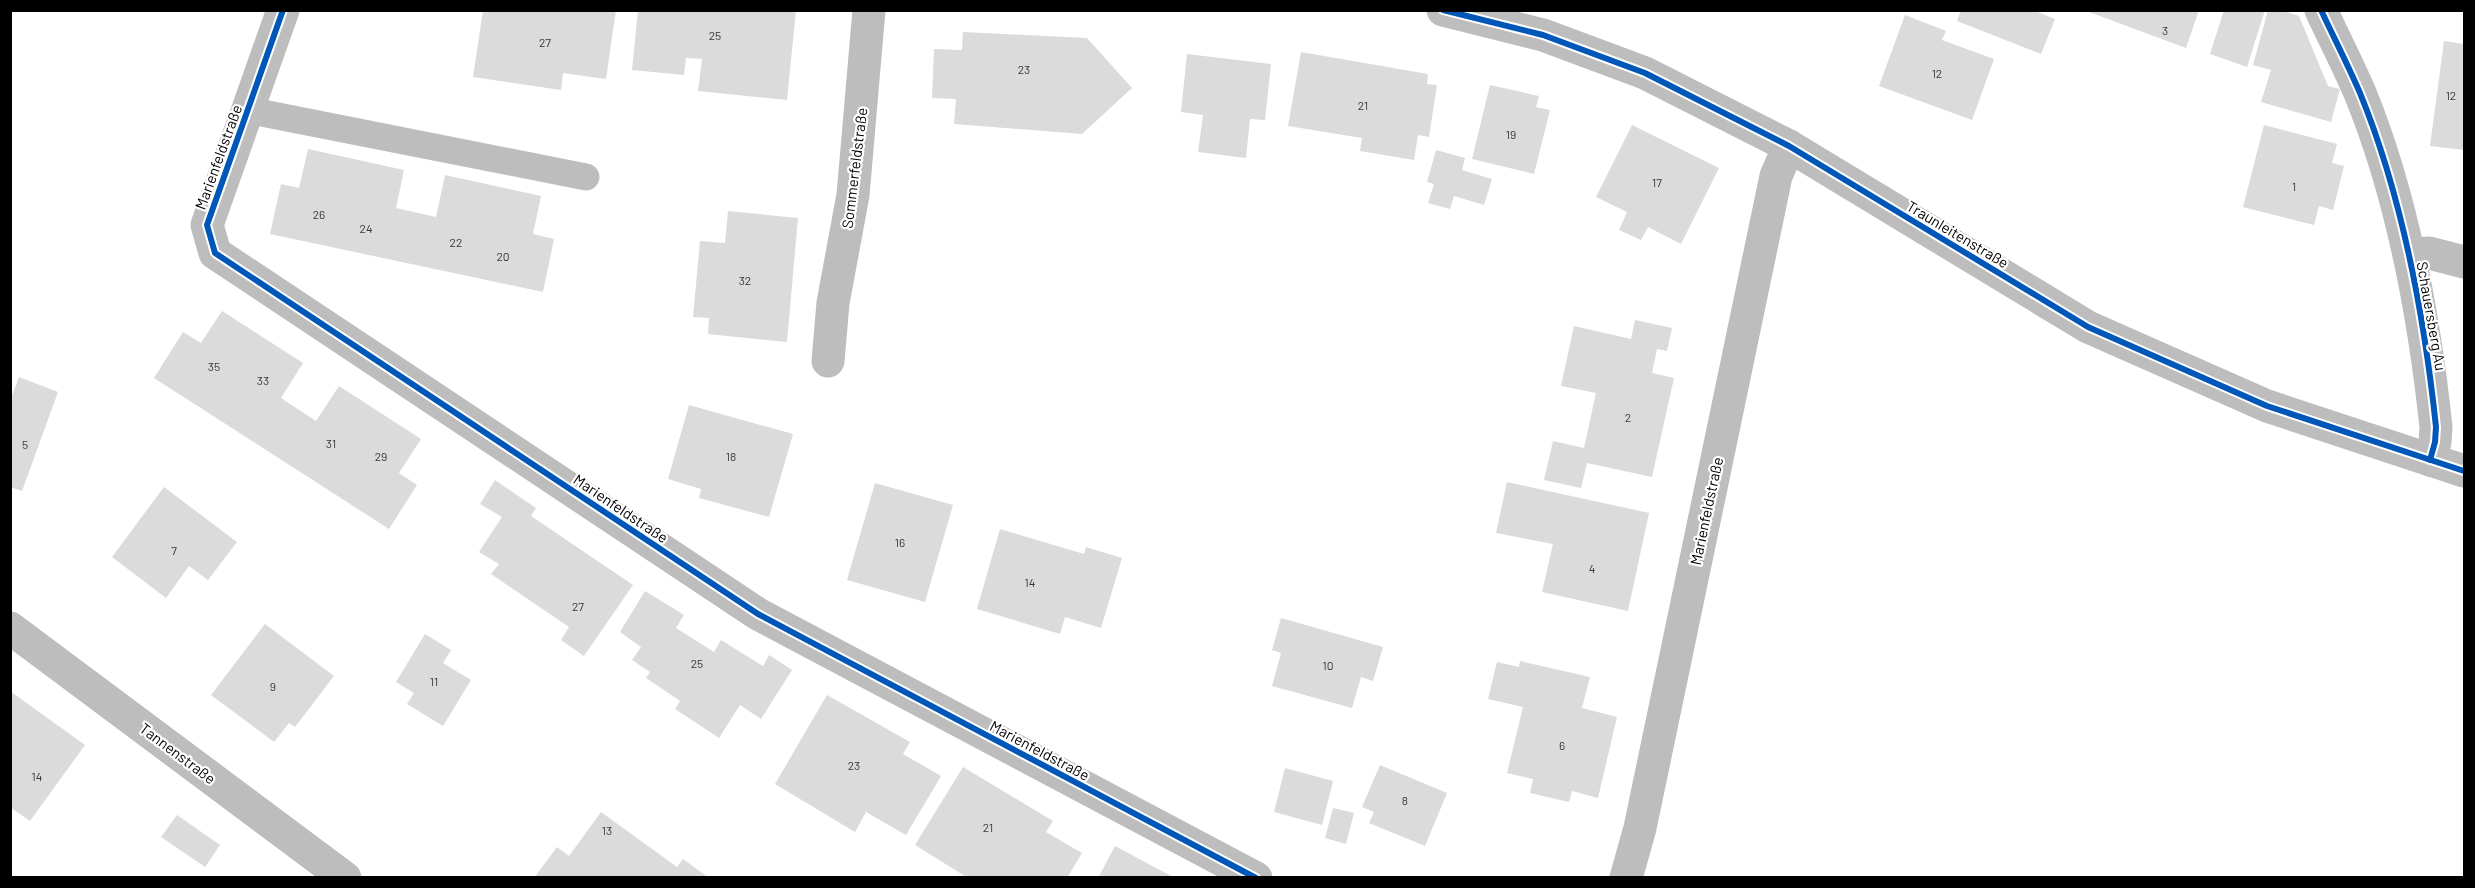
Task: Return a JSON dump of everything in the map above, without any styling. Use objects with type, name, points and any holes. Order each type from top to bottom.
[{"type":"street","name":"Marienfeldstraße","points":[[283,10],[207,225],[215,253],[758,614],[1256,878]]},
{"type":"street","name":"Sommerfeldstraße","points":[[828,361],[833,303],[854,195],[869,10]]},
{"type":"street","name":"Traunleitenstraße","points":[[1443,10],[1543,35],[1645,73],[1789,146],[2088,327],[2267,406],[2464,471]]},
{"type":"street","name":"Schauersberg Au","points":[[2321,10],[2360,93],[2386,168],[2409,254],[2432,388],[2436,427],[2430,460]]},
{"type":"street","name":"Marienfeldstraße","points":[[1626,878],[1642,817],[1776,176],[1789,146]]},
{"type":"street","name":"Schauersberg Au","points":[[2409,254],[2429,253],[2464,262]]},
{"type":"street","name":"Tannenstraße","points":[[10,628],[345,878]]},
{"type":"lane","points":[[248,110],[586,177]]},
{"type":"building","points":[[483,10],[616,10],[606,79],[563,73],[561,90],[473,77]]},
{"type":"building","points":[[638,10],[796,11],[787,100],[698,91],[702,59],[686,58],[684,75],[632,70]]},
{"type":"building","points":[[1961,10],[2033,10],[2055,19],[2041,54],[1957,21]]},
{"type":"building","points":[[2090,10],[2199,10],[2186,48],[2089,12]]},
{"type":"building","points":[[2224,10],[2265,10],[2247,67],[2210,54]]},
{"type":"building","points":[[2268,10],[2281,10],[2299,16],[2328,86],[2340,89],[2331,122],[2261,102],[2271,70],[2253,65]]},
{"type":"building","points":[[1905,15],[1946,31],[1942,40],[1994,59],[1972,120],[1879,86]]},
{"type":"building","points":[[963,32],[1087,38],[1132,88],[1082,134],[954,124],[956,99],[932,98],[934,49],[962,50]]},
{"type":"building","points":[[2444,41],[2464,44],[2464,150],[2430,146]]},
{"type":"building","points":[[1301,52],[1428,74],[1427,84],[1437,85],[1429,137],[1418,135],[1414,160],[1360,151],[1362,138],[1288,126]]},
{"type":"building","points":[[1187,54],[1271,64],[1265,120],[1250,119],[1246,158],[1198,152],[1203,115],[1181,112]]},
{"type":"building","points":[[1490,85],[1539,96],[1536,107],[1550,110],[1534,174],[1472,159]]},
{"type":"building","points":[[1632,125],[1719,168],[1681,244],[1648,227],[1641,240],[1619,230],[1627,212],[1596,197]]},
{"type":"building","points":[[2264,125],[2337,144],[2332,163],[2344,166],[2333,210],[2319,206],[2314,225],[2243,207]]},
{"type":"building","points":[[308,149],[404,170],[396,208],[436,217],[445,175],[541,196],[533,234],[554,239],[543,292],[270,234],[281,184],[299,188]]},
{"type":"building","points":[[1436,150],[1465,158],[1462,170],[1492,179],[1484,205],[1454,196],[1450,209],[1428,203],[1434,184],[1427,182]]},
{"type":"building","points":[[728,211],[798,218],[787,342],[708,334],[709,318],[693,317],[700,241],[725,243]]},
{"type":"building","points":[[222,311],[303,363],[281,398],[316,421],[339,386],[421,439],[399,473],[417,485],[389,529],[154,378],[183,332],[201,343]]},
{"type":"building","points":[[1635,320],[1672,328],[1667,351],[1657,349],[1652,373],[1674,378],[1652,477],[1587,463],[1581,488],[1544,480],[1553,441],[1584,448],[1596,393],[1561,386],[1574,326],[1631,339]]},
{"type":"building","points":[[19,377],[58,392],[22,491],[10,487],[10,401]]},
{"type":"building","points":[[689,405],[793,434],[769,517],[699,498],[701,489],[668,479]]},
{"type":"building","points":[[495,480],[536,508],[531,516],[633,585],[584,656],[561,640],[569,627],[491,574],[499,564],[479,552],[502,517],[480,504]]},
{"type":"building","points":[[1507,482],[1649,513],[1628,611],[1542,592],[1553,544],[1496,533]]},
{"type":"building","points":[[875,483],[953,505],[925,602],[847,580]]},
{"type":"building","points":[[164,487],[237,542],[208,580],[189,566],[166,598],[112,557]]},
{"type":"building","points":[[1000,529],[1084,554],[1086,547],[1122,558],[1101,628],[1065,617],[1060,634],[977,609]]},
{"type":"building","points":[[645,591],[684,615],[676,628],[714,652],[721,640],[763,666],[769,655],[792,670],[761,719],[740,705],[719,738],[675,709],[680,701],[646,678],[650,672],[632,660],[641,647],[620,632]]},
{"type":"building","points":[[1281,618],[1383,647],[1373,681],[1361,677],[1352,708],[1272,686],[1281,653],[1272,650]]},
{"type":"building","points":[[265,624],[334,676],[295,727],[289,723],[274,742],[211,695]]},
{"type":"building","points":[[425,634],[451,650],[443,663],[471,680],[443,726],[407,704],[414,693],[396,682]]},
{"type":"building","points":[[1520,661],[1590,677],[1582,708],[1617,717],[1598,798],[1572,791],[1569,802],[1530,793],[1533,779],[1507,773],[1523,707],[1488,699],[1497,662],[1519,667]]},
{"type":"building","points":[[10,691],[85,745],[30,821],[10,807]]},
{"type":"building","points":[[827,695],[910,742],[903,754],[941,776],[906,835],[866,812],[855,832],[775,784]]},
{"type":"building","points":[[1380,765],[1447,793],[1425,846],[1369,823],[1374,812],[1362,807]]},
{"type":"building","points":[[963,767],[1053,821],[1046,832],[1082,853],[1067,878],[968,878],[915,845]]},
{"type":"building","points":[[1285,768],[1333,781],[1322,825],[1274,812]]},
{"type":"building","points":[[1333,808],[1354,813],[1346,844],[1325,838]]},
{"type":"building","points":[[601,812],[677,867],[683,859],[709,878],[534,878],[557,847],[569,856]]},
{"type":"building","points":[[177,815],[220,845],[205,867],[161,837]]},
{"type":"building","points":[[1115,846],[1175,878],[1098,878]]},
{"type":"cycle path","points":[[283,10],[207,225],[215,253],[758,614],[1256,878]]},
{"type":"cycle path","points":[[1443,10],[1543,35],[1645,73],[1789,146],[2088,327],[2267,406],[2464,471]]},
{"type":"cycle path","points":[[2321,10],[2360,93],[2400,215],[2418,299],[2431,385],[2436,427],[2430,460]]}]
